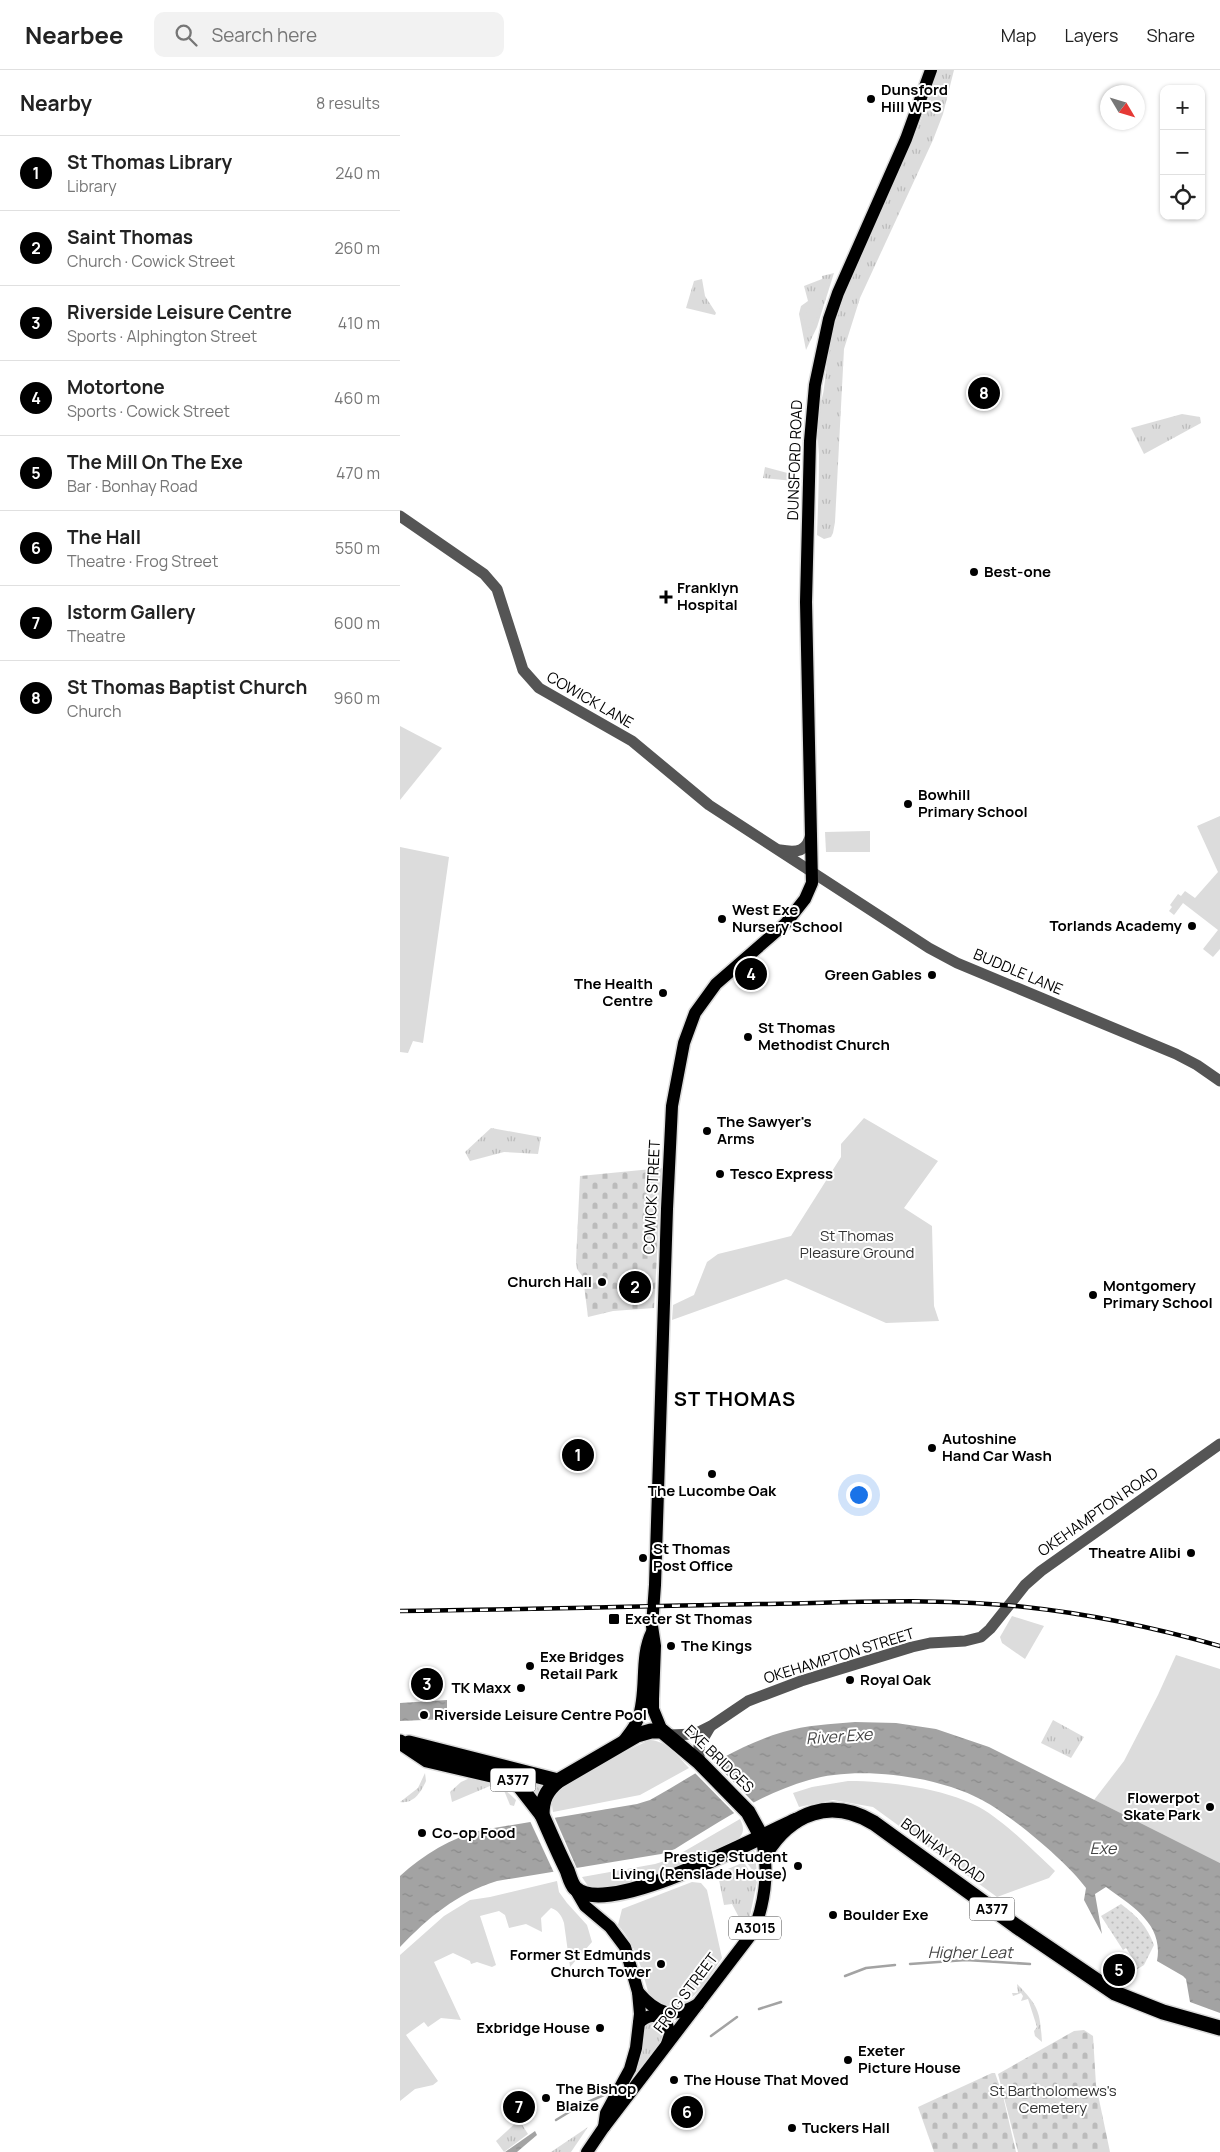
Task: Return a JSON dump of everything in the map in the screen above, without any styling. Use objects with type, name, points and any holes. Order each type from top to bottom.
[{"type":"highway","name":"EXE BRIDGES","points":[[542,1815],[545,1794],[558,1781],[623,1742],[650,1731],[666,1733],[700,1763],[749,1812],[761,1836]]},
{"type":"highway","name":"A377","points":[[400,1741],[558,1781]]},
{"type":"highway","name":"A377","points":[[400,1741],[426,1760],[513,1780],[542,1815],[572,1883],[587,1894],[598,1896],[628,1892],[691,1870],[736,1850],[761,1836]]},
{"type":"highway","name":"BONHAY ROAD","points":[[761,1836],[820,1810],[833,1810],[863,1816],[1016,1926],[1115,1993],[1163,2012],[1220,2028]]},
{"type":"highway","name":"EXE BRIDGES","points":[[736,1850],[744,1842],[749,1812]]},
{"type":"highway","name":"A377","points":[[749,1812],[775,1822],[811,1813]]},
{"type":"highway","name":"BONHAY ROAD","points":[[765,1854],[797,1820]]},
{"type":"main road","name":"DUNSFORD ROAD","points":[[813,874],[806,602],[810,506],[810,441],[815,385],[829,319],[838,293],[906,139],[931,70]]},
{"type":"main road","name":"COWICK STREET","points":[[666,1733],[653,1710],[655,1646],[652,1632],[672,1106],[684,1043],[695,1013],[716,984],[786,923],[805,899],[812,883],[813,874]]},
{"type":"main road","name":"COWICK STREET","points":[[623,1742],[635,1725],[641,1708],[646,1648],[652,1632]]},
{"type":"main road","name":"FROG STREET","points":[[586,2152],[753,1932],[760,1912],[763,1895],[765,1854],[761,1836]]},
{"type":"main road","points":[[572,1883],[585,1906],[610,1927],[625,1947],[638,1992],[639,2023],[631,2066],[606,2113],[604,2127]]},
{"type":"main road","points":[[638,1992],[650,2006],[666,2013],[690,2009],[700,2002]]},
{"type":"main road","points":[[639,2023],[645,2017],[652,2016],[657,2016],[666,2021],[670,2035],[667,2045]]},
{"type":"street","name":"COWICK LANE","points":[[400,516],[484,574],[493,584],[503,604],[523,670],[538,688],[632,741],[709,805],[813,874]]},
{"type":"street","points":[[776,849],[796,852],[804,849],[809,844],[812,833]]},
{"type":"street","name":"BUDDLE LANE","points":[[813,874],[889,923],[957,963],[1176,1054],[1197,1065],[1220,1081]]},
{"type":"street","name":"OKEHAMPTON ROAD","points":[[1003,1613],[1025,1585],[1041,1571],[1220,1444]]},
{"type":"street","name":"OKEHAMPTON STREET","points":[[666,1733],[695,1734],[711,1726],[748,1701],[801,1681],[912,1647],[930,1643],[976,1639],[990,1630],[1003,1613]]},
{"type":"street","name":"OKEHAMPTON STREET","points":[[700,1763],[699,1746],[711,1726]]},
{"type":"green space","points":[[937,70],[954,70],[943,114],[933,140],[860,298],[844,349],[835,522],[831,537],[824,539],[817,535],[819,455],[817,418],[823,392],[834,316],[862,247],[917,131]]},
{"type":"green space","points":[[834,273],[817,327],[806,350],[799,314],[801,306],[808,301],[804,286],[822,279],[822,276]]},
{"type":"green space","points":[[702,279],[705,296],[716,313],[715,315],[686,308],[694,281]]},
{"type":"green space","points":[[813,304],[820,306],[819,315],[807,330],[803,317]]},
{"type":"green space","points":[[1182,414],[1200,417],[1201,423],[1144,454],[1131,428]]},
{"type":"green space","points":[[765,467],[795,475],[794,481],[763,478]]},
{"type":"green space","points":[[400,726],[442,748],[400,800]]},
{"type":"green space","points":[[1220,816],[1220,949],[1213,957],[1203,949],[1218,930],[1183,903],[1174,915],[1169,911],[1172,907],[1170,905],[1178,894],[1181,896],[1185,891],[1195,898],[1218,872],[1197,826]]},
{"type":"green space","points":[[870,831],[870,852],[826,852],[825,832]]},
{"type":"green space","points":[[400,847],[449,857],[423,1043],[413,1041],[408,1053],[400,1052]]},
{"type":"green space","name":"St Thomas Pleasure Ground","points":[[864,1118],[938,1161],[904,1208],[932,1226],[934,1306],[939,1321],[886,1323],[786,1279],[672,1320],[673,1305],[694,1295],[707,1262],[718,1254],[791,1236],[841,1157],[841,1144]]},
{"type":"green space","points":[[491,1128],[541,1137],[538,1154],[504,1152],[470,1161],[465,1152]]},
{"type":"green space","points":[[662,1168],[654,1308],[613,1311],[588,1317],[583,1277],[577,1269],[576,1261],[580,1176]]},
{"type":"green space","points":[[1012,1616],[1044,1626],[1025,1659],[1002,1643],[1000,1637]]},
{"type":"green space","points":[[1176,1655],[1220,1669],[1220,1863],[1094,1800],[1124,1761]]},
{"type":"green space","points":[[1053,1720],[1084,1737],[1071,1758],[1041,1743]]},
{"type":"green space","points":[[650,1740],[667,1746],[689,1768],[640,1795],[553,1812],[553,1799],[570,1783],[614,1757]]},
{"type":"green space","points":[[425,1773],[426,1781],[416,1796],[409,1801],[400,1802],[418,1788]]},
{"type":"green space","points":[[519,1777],[542,1785],[535,1799]]},
{"type":"green space","points":[[470,1778],[497,1783],[452,1802],[450,1792],[461,1782]]},
{"type":"green space","points":[[848,1781],[898,1784],[932,1790],[965,1800],[998,1820],[1055,1871],[1049,1878],[997,1897],[873,1807],[833,1800],[799,1807],[793,1793],[812,1787]]},
{"type":"green space","points":[[503,1788],[516,1800],[514,1806],[510,1805]]},
{"type":"green space","points":[[740,1819],[743,1832],[740,1837],[699,1858],[605,1890],[588,1886],[582,1877],[655,1864],[671,1859]]},
{"type":"green space","points":[[755,1852],[757,1876],[744,1859]]},
{"type":"green space","points":[[742,1863],[745,1864],[757,1882],[749,1920],[745,1929],[732,1904],[724,1905],[719,1880],[723,1871]]},
{"type":"green space","points":[[557,1881],[559,1892],[587,1925],[592,1942],[570,1967],[564,1923],[556,1910],[551,1908],[541,1918],[542,1932],[526,1924],[509,1928],[505,1915],[499,1911],[480,1916],[496,1965],[492,1967],[477,1962],[471,1964],[470,1961],[453,1953],[434,1962],[461,2020],[441,2018],[428,2027],[424,2022],[406,2035],[438,2081],[433,2085],[415,2089],[400,2101],[400,1955],[444,1916],[470,1900]]},
{"type":"green space","points":[[692,1882],[701,1883],[707,1890],[722,1958],[697,1993],[680,2005],[671,2007],[657,2002],[649,1995],[634,1949],[618,1925],[622,1909]]},
{"type":"green space","points":[[1121,1904],[1141,1922],[1154,1945],[1144,1965],[1133,1972],[1138,1967],[1126,1948],[1123,1950],[1101,1916]]},
{"type":"green space","points":[[1017,1984],[1030,1998],[1037,2010],[1042,2042],[1035,2036],[1034,2031],[1037,2027],[1028,1999],[1021,2001],[1023,1996],[1021,1993],[1013,1996],[1012,1993],[1018,1993]]},
{"type":"green space","points":[[652,2020],[660,2023],[665,2039],[629,2086],[637,2065],[644,2025]]},
{"type":"green space","name":"St Bartholomews's Cemetery","points":[[1084,2030],[1093,2036],[1096,2085],[1110,2152],[1018,2152],[998,2074],[1074,2031]]},
{"type":"green space","points":[[995,2073],[1003,2096],[1016,2152],[934,2152],[918,2107]]},
{"type":"green space","points":[[519,2120],[528,2134],[504,2152],[496,2141]]},
{"type":"green space","points":[[588,2127],[571,2152],[551,2152]]},
{"type":"water","name":"Riverside Leisure Centre Pool","points":[[447,1700],[447,1719],[400,1721],[400,1703]]},
{"type":"water","name":"Exe","points":[[855,1722],[896,1723],[936,1729],[989,1747],[1220,1863],[1220,2013],[1190,2002],[1186,1979],[1157,1961],[1158,1948],[1156,1936],[1151,1926],[1126,1901],[1106,1887],[1095,1894],[1102,1934],[1084,1900],[1086,1888],[1077,1877],[1038,1840],[994,1807],[964,1792],[943,1785],[921,1779],[874,1773],[851,1773],[829,1776],[791,1786],[757,1801],[675,1849],[661,1854],[497,1881],[482,1886],[456,1900],[433,1916],[400,1947],[400,1876],[428,1854],[459,1837],[482,1830],[637,1804],[650,1800],[731,1753],[765,1738],[801,1728]]},
{"type":"water","points":[[535,2131],[537,2135],[517,2152],[505,2152]]},
{"type":"pier","points":[[713,1761],[755,1804],[736,1815],[694,1772]]},
{"type":"pier","points":[[554,1816],[578,1871],[555,1875],[530,1821]]},
{"type":"waterway","name":"Higher Leat","points":[[910,1964],[966,1960],[1030,1964]]},
{"type":"waterway","name":"Higher Leat","points":[[845,1976],[866,1968],[895,1965]]},
{"type":"waterway","name":"Higher Leat","points":[[759,2009],[781,2002]]},
{"type":"waterway","name":"Higher Leat","points":[[711,2036],[737,2017]]},
{"type":"waterway","name":"Higher Leat","points":[[556,2120],[579,2106],[606,2094]]},
{"type":"railway","points":[[400,1611],[859,1602],[959,1602],[1025,1607],[1099,1618],[1172,1633],[1220,1646]]},
{"type":"place","name":"Dunsford Hill WPS","points":[[871,99]]},
{"type":"place","name":"St Thomas Baptist Church","points":[[984,393]]},
{"type":"place","name":"Best-one","points":[[974,572]]},
{"type":"place","name":"Franklyn Hospital","points":[[666,597]]},
{"type":"place","name":"Bowhill Primary School","points":[[908,804]]},
{"type":"place","name":"West Exe Nursery School","points":[[722,919]]},
{"type":"place","name":"Torlands Academy","points":[[1192,926]]},
{"type":"place","name":"Motortone","points":[[751,974]]},
{"type":"place","name":"Green Gables","points":[[932,975]]},
{"type":"place","name":"The Health Centre","points":[[663,993]]},
{"type":"place","name":"St Thomas Methodist Church","points":[[748,1037]]},
{"type":"place","name":"The Sawyer's Arms","points":[[707,1131]]},
{"type":"place","name":"Tesco Express","points":[[720,1174]]},
{"type":"place","name":"Church Hall","points":[[602,1282]]},
{"type":"place","name":"Saint Thomas","points":[[635,1287]]},
{"type":"place","name":"Montgomery Primary School","points":[[1093,1295]]},
{"type":"place","name":"Autoshine Hand Car Wash","points":[[932,1448]]},
{"type":"place","name":"St Thomas Library","points":[[578,1455]]},
{"type":"place","name":"The Lucombe Oak","points":[[712,1474]]},
{"type":"place","name":"Theatre Alibi","points":[[1191,1553]]},
{"type":"place","name":"St Thomas Post Office","points":[[643,1558]]},
{"type":"place","name":"Exeter St Thomas","points":[[614,1619]]},
{"type":"place","name":"The Kings","points":[[671,1646]]},
{"type":"place","name":"Exe Bridges Retail Park","points":[[530,1666]]},
{"type":"place","name":"Royal Oak","points":[[850,1680]]},
{"type":"place","name":"Riverside Leisure Centre","points":[[427,1684]]},
{"type":"place","name":"TK Maxx","points":[[521,1688]]},
{"type":"place","name":"Riverside Leisure Centre Pool","points":[[424,1715]]},
{"type":"place","name":"Flowerpot Skate Park","points":[[1210,1807]]},
{"type":"place","name":"Co-op Food","points":[[422,1833]]},
{"type":"place","name":"Prestige Student Living (Renslade House)","points":[[798,1866]]},
{"type":"place","name":"Boulder Exe","points":[[833,1915]]},
{"type":"place","name":"Former St Edmunds Church Tower","points":[[661,1964]]},
{"type":"place","name":"The Mill On The Exe","points":[[1119,1970]]},
{"type":"place","name":"Exbridge House","points":[[600,2028]]},
{"type":"place","name":"Exeter Picture House","points":[[848,2060]]},
{"type":"place","name":"The House That Moved","points":[[674,2080]]},
{"type":"place","name":"The Bishop Blaize","points":[[546,2098]]},
{"type":"place","name":"Istorm Gallery","points":[[519,2107]]},
{"type":"place","name":"The Hall","points":[[687,2112]]},
{"type":"place","name":"Tuckers Hall","points":[[792,2128]]},
{"type":"district","name":"ST THOMAS","points":[[735,1399]]},
{"type":"water label","name":"River Exe","points":[[839,1736]]}]
